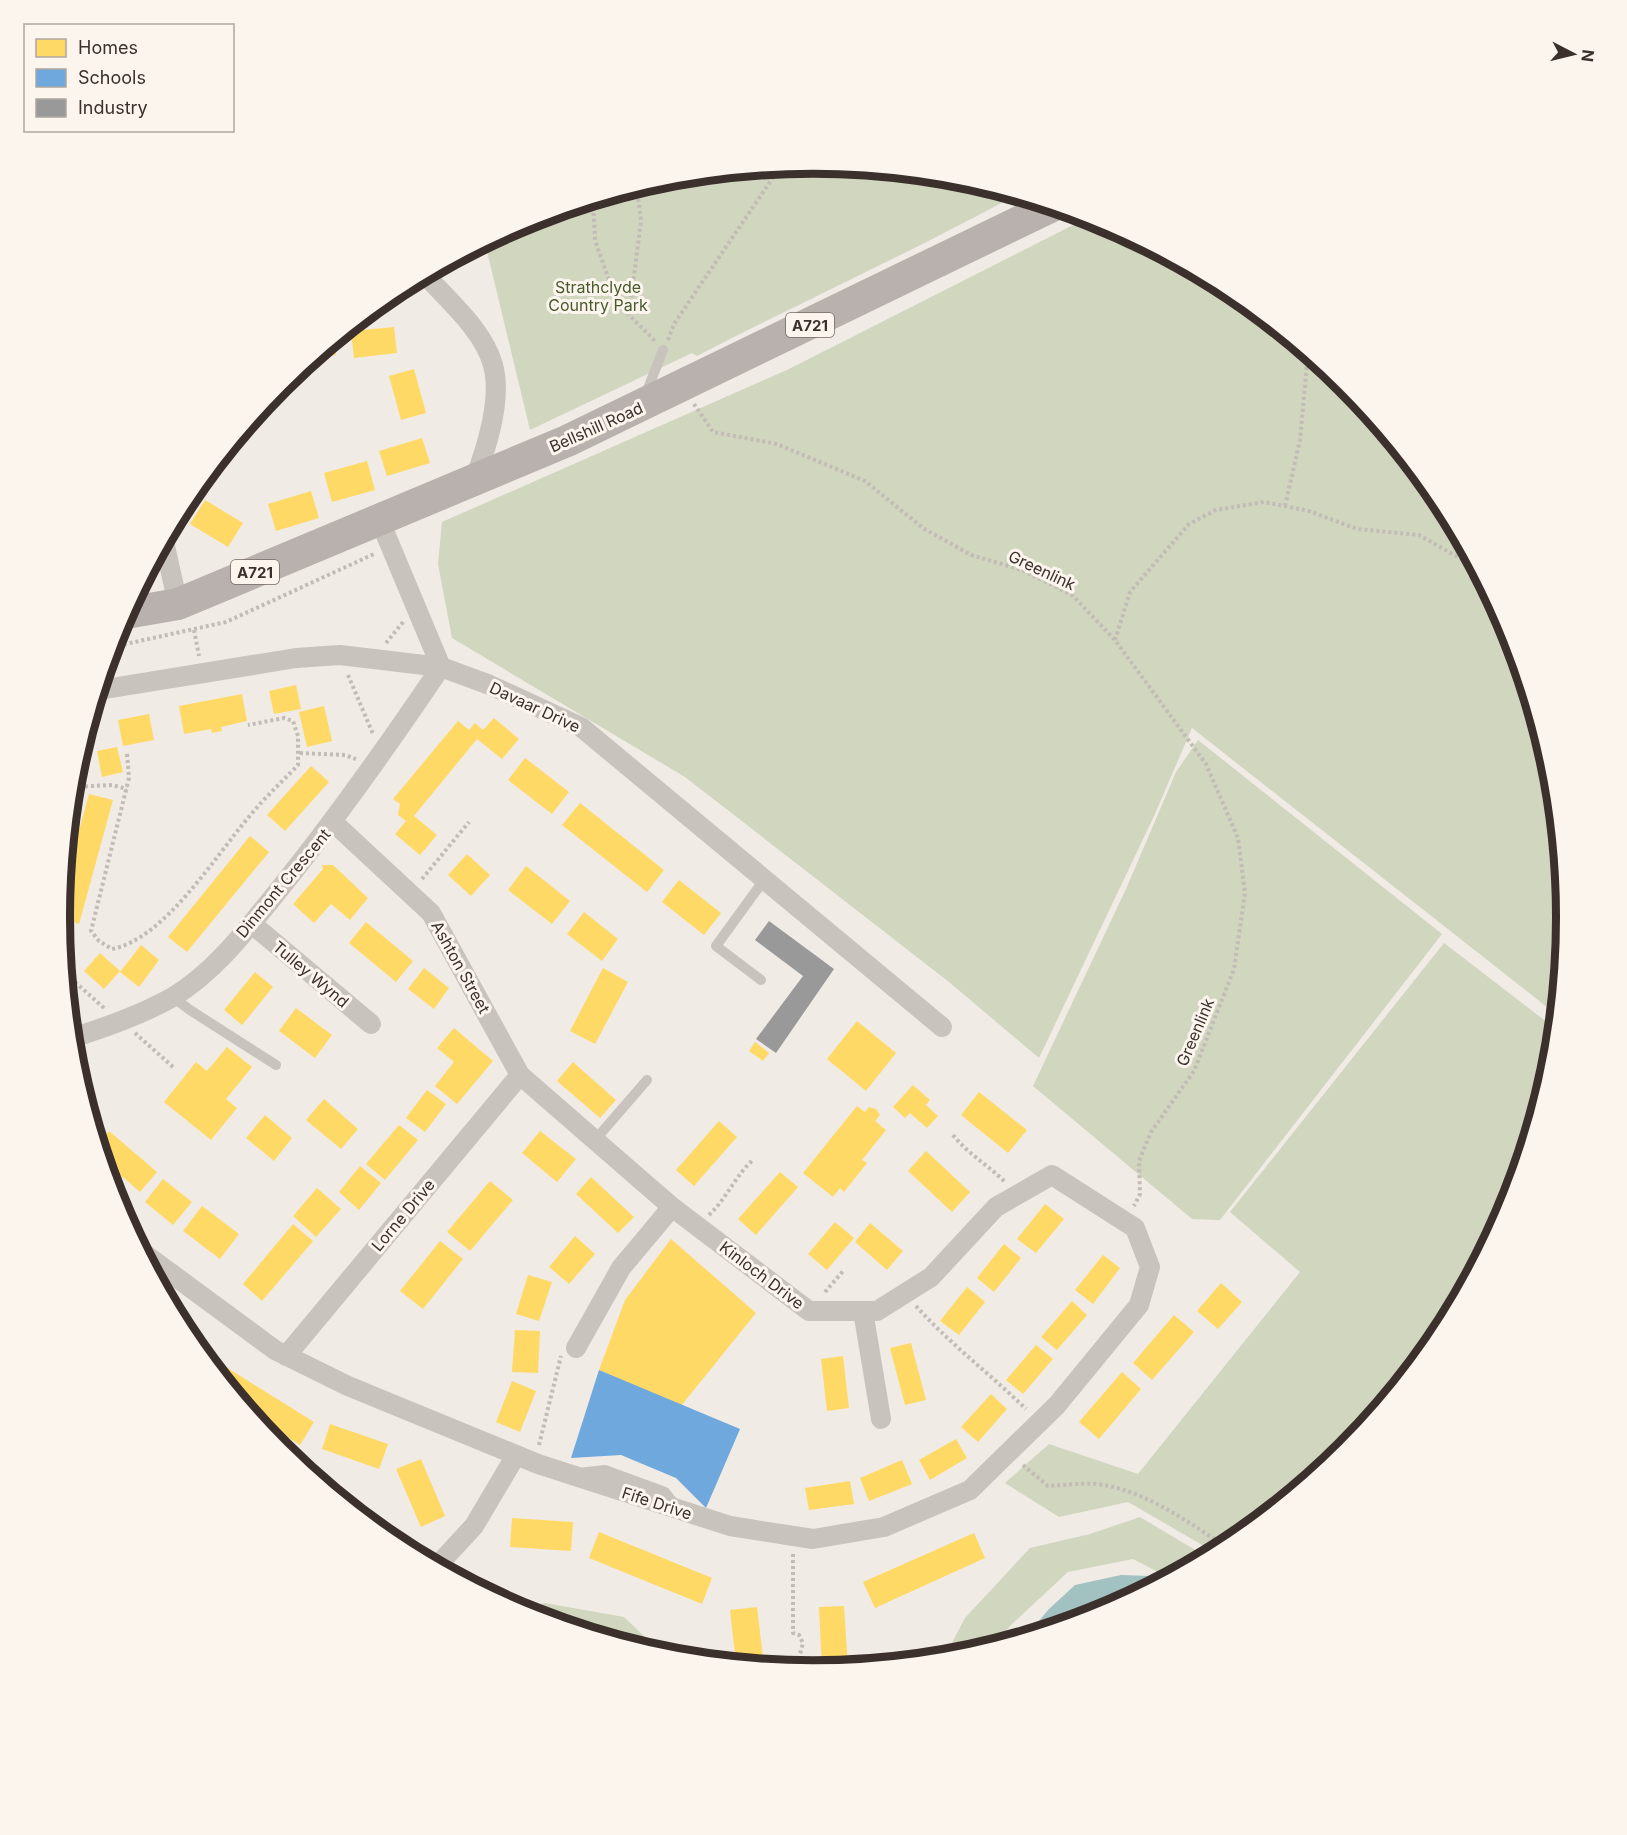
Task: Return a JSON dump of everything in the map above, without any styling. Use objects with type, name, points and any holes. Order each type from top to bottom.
[{"type":"main road","name":"Bellshill Road","points":[[137,611],[178,604],[386,534],[475,478],[567,441],[683,387],[1042,211]]},
{"type":"street","points":[[428,283],[480,339],[493,366],[494,409],[489,442],[475,478]]},
{"type":"street","points":[[386,534],[441,667]]},
{"type":"street","points":[[166,553],[178,604]]},
{"type":"street","name":"Davaar Drive","points":[[107,689],[296,658],[340,655],[441,667],[490,685],[581,727],[942,1027]]},
{"type":"street","name":"Dinmont Crescent","points":[[81,1035],[122,1021],[173,997],[202,975],[252,924],[333,822],[441,667]]},
{"type":"street","name":"Ashton Street","points":[[333,822],[431,913],[520,1075]]},
{"type":"street","name":"Tulley Wynd","points":[[252,924],[371,1024]]},
{"type":"street","name":"Kinloch Drive","points":[[520,1075],[672,1206],[809,1311],[877,1311],[931,1277],[996,1207],[1052,1176],[1135,1228],[1150,1267],[1139,1305]]},
{"type":"street","name":"Lorne Drive","points":[[286,1356],[520,1075]]},
{"type":"street","points":[[576,1348],[621,1268],[672,1206]]},
{"type":"street","name":"Fife Drive","points":[[155,1262],[286,1356],[348,1386],[569,1474],[730,1526],[813,1539],[884,1527],[970,1490],[1057,1405],[1139,1305]]},
{"type":"street","points":[[863,1311],[881,1419]]},
{"type":"street","points":[[442,1561],[474,1526],[525,1458]]},
{"type":"lane","points":[[640,407],[663,350]]},
{"type":"lane","points":[[761,980],[716,946],[764,880]]},
{"type":"lane","points":[[173,997],[276,1065]]},
{"type":"lane","points":[[595,1140],[647,1080]]},
{"type":"path","points":[[593,208],[595,240],[617,303],[663,350],[674,324],[774,176]]},
{"type":"path","points":[[629,315],[641,221],[638,196]]},
{"type":"path","points":[[1284,506],[1300,440],[1307,363]]},
{"type":"path","name":"Greenlink","points":[[683,387],[713,432],[777,444],[865,482],[923,528],[971,555],[1022,570],[1072,595],[1115,640],[1206,764],[1238,838],[1245,893],[1234,969],[1194,1071],[1151,1132],[1139,1161],[1140,1194],[1126,1222]]},
{"type":"path","points":[[1115,640],[1131,592],[1189,524],[1216,510],[1264,502],[1309,511],[1357,529],[1419,535],[1465,561]]},
{"type":"path","points":[[123,645],[226,622],[386,534]]},
{"type":"path","points":[[374,658],[403,622],[414,602]]},
{"type":"path","points":[[194,630],[203,673]]},
{"type":"path","points":[[300,753],[345,755],[378,760],[340,655]]},
{"type":"path","points":[[127,754],[129,778],[127,789],[92,917],[91,931],[99,941],[112,949],[128,946],[166,919],[250,815],[298,765],[300,753],[293,721],[284,718],[248,724]]},
{"type":"path","points":[[83,786],[112,785],[127,789]]},
{"type":"path","points":[[410,893],[469,822]]},
{"type":"path","points":[[953,1135],[967,1153],[980,1159],[1019,1195]]},
{"type":"path","points":[[698,1226],[721,1204],[739,1173],[753,1160]]},
{"type":"path","points":[[905,1294],[937,1329],[989,1373],[1039,1423]]},
{"type":"path","points":[[525,1458],[548,1415],[561,1352],[576,1348]]},
{"type":"path","points":[[1008,1453],[1048,1486],[1102,1485],[1130,1492],[1160,1506],[1217,1541]]},
{"type":"path","points":[[793,1536],[793,1633],[799,1635],[803,1643],[799,1660]]},
{"type":"green space","name":"Strathclyde Country Park","points":[[814,174],[862,176],[958,189],[1006,200],[697,356],[692,353],[530,430],[487,250],[529,231],[621,200],[717,181],[765,176]]},
{"type":"green space","points":[[1077,223],[1142,251],[1185,274],[1266,328],[1303,359],[1339,392],[1403,465],[1457,546],[1500,633],[1531,725],[1550,821],[1555,869],[1556,918],[1555,966],[1550,1010],[1192,728],[1154,816],[1039,1058],[949,982],[685,777],[452,638],[438,564],[442,522],[789,369]]},
{"type":"green space","points":[[1198,740],[1442,934],[1220,1220],[1192,1219],[1033,1086],[1126,889],[1176,772]]},
{"type":"green space","points":[[1444,943],[1548,1023],[1531,1110],[1517,1156],[1500,1202],[1457,1289],[1403,1370],[1339,1443],[1303,1476],[1266,1507],[1206,1547],[1128,1502],[1059,1517],[1005,1483],[1049,1444],[1138,1474],[1300,1272],[1230,1212]]},
{"type":"green space","points":[[1140,1517],[1199,1552],[1161,1574],[1133,1559],[1068,1572],[1002,1636],[950,1647],[965,1618],[1030,1548],[1090,1534]]},
{"type":"green space","points":[[545,1603],[624,1617],[650,1642],[575,1621],[532,1605]]},
{"type":"water","points":[[1121,1575],[1154,1577],[1098,1604],[1034,1626],[1075,1585]]},
{"type":"building: Homes","points":[[394,327],[397,353],[354,358],[352,336],[358,330]]},
{"type":"building: Homes","points":[[414,369],[426,413],[401,420],[389,376]]},
{"type":"building: Homes","points":[[422,438],[430,463],[387,476],[379,451]]},
{"type":"building: Homes","points":[[367,461],[375,490],[332,502],[324,473]]},
{"type":"building: Homes","points":[[311,491],[319,518],[276,531],[268,504]]},
{"type":"building: Homes","points":[[205,500],[243,523],[228,547],[190,524]]},
{"type":"building: Homes","points":[[296,685],[301,709],[274,714],[269,691]]},
{"type":"building: Homes","points":[[242,694],[247,721],[221,727],[222,731],[212,733],[211,729],[184,734],[179,706]]},
{"type":"building: Homes","points":[[324,706],[332,741],[307,747],[299,712]]},
{"type":"building: Homes","points":[[149,714],[154,740],[123,746],[118,720]]},
{"type":"building: Homes","points":[[494,718],[519,739],[502,759],[477,739],[414,816],[437,835],[420,855],[395,834],[406,821],[398,815],[400,804],[393,799],[458,721],[469,730],[475,723],[483,730]]},
{"type":"building: Homes","points":[[117,747],[123,772],[102,777],[97,751]]},
{"type":"building: Homes","points":[[525,758],[569,792],[552,814],[508,780]]},
{"type":"building: Homes","points":[[311,766],[329,782],[285,831],[267,815]]},
{"type":"building: Homes","points":[[89,794],[113,800],[79,924],[70,921],[74,848]]},
{"type":"building: Homes","points":[[580,803],[664,870],[647,892],[562,825]]},
{"type":"building: Homes","points":[[250,836],[269,852],[187,952],[168,937]]},
{"type":"building: Homes","points":[[467,854],[490,875],[471,896],[448,875]]},
{"type":"building: Homes","points":[[322,865],[333,865],[368,898],[350,920],[331,904],[314,923],[293,904],[323,869]]},
{"type":"building: Homes","points":[[526,866],[570,901],[552,924],[508,890]]},
{"type":"building: Homes","points":[[679,880],[721,913],[704,935],[662,902]]},
{"type":"building: Homes","points":[[584,912],[618,939],[602,961],[567,934]]},
{"type":"building: Homes","points":[[366,922],[413,961],[396,982],[349,943]]},
{"type":"building: Homes","points":[[141,945],[159,960],[139,987],[120,972]]},
{"type":"building: Homes","points":[[100,953],[120,971],[104,989],[84,971]]},
{"type":"building: Homes","points":[[424,968],[449,988],[434,1009],[408,989]]},
{"type":"building: Homes","points":[[603,968],[628,982],[595,1044],[570,1031]]},
{"type":"building: Homes","points":[[255,972],[273,987],[242,1025],[224,1010]]},
{"type":"building: Homes","points":[[296,1008],[332,1035],[315,1058],[279,1031]]},
{"type":"building: Homes","points":[[857,1021],[896,1053],[866,1091],[827,1059]]},
{"type":"building: Homes","points":[[454,1028],[493,1061],[457,1104],[435,1086],[454,1062],[437,1048]]},
{"type":"building: Homes","points":[[755,1042],[769,1053],[763,1061],[749,1051]]},
{"type":"building: Homes","points":[[227,1047],[252,1067],[226,1099],[237,1108],[211,1140],[164,1102],[196,1062],[207,1071]]},
{"type":"building: Homes","points":[[573,1062],[616,1100],[600,1118],[557,1081]]},
{"type":"building: Homes","points":[[913,1085],[930,1100],[926,1105],[938,1116],[927,1128],[910,1113],[905,1118],[893,1107]]},
{"type":"building: Homes","points":[[427,1090],[446,1104],[425,1132],[406,1118]]},
{"type":"building: Homes","points":[[979,1092],[1027,1130],[1008,1153],[961,1115]]},
{"type":"building: Homes","points":[[324,1099],[358,1129],[341,1149],[306,1120]]},
{"type":"building: Homes","points":[[857,1106],[865,1112],[869,1107],[876,1109],[880,1115],[875,1121],[886,1130],[862,1160],[867,1163],[844,1192],[840,1188],[833,1197],[803,1173]]},
{"type":"building: Homes","points":[[265,1115],[292,1138],[274,1161],[246,1138]]},
{"type":"building: Homes","points":[[719,1121],[737,1137],[694,1186],[676,1170]]},
{"type":"building: Homes","points":[[399,1125],[418,1140],[385,1180],[366,1164]]},
{"type":"building: Homes","points":[[109,1131],[157,1172],[140,1192],[116,1171],[104,1137]]},
{"type":"building: Homes","points":[[540,1131],[576,1159],[557,1182],[522,1153]]},
{"type":"building: Homes","points":[[926,1151],[970,1192],[952,1212],[908,1171]]},
{"type":"building: Homes","points":[[360,1166],[381,1183],[359,1210],[339,1192]]},
{"type":"building: Homes","points":[[780,1172],[798,1187],[756,1235],[738,1219]]},
{"type":"building: Homes","points":[[591,1177],[634,1217],[618,1233],[576,1194]]},
{"type":"building: Homes","points":[[163,1179],[192,1202],[173,1225],[145,1202]]},
{"type":"building: Homes","points":[[490,1181],[513,1200],[470,1251],[447,1232]]},
{"type":"building: Homes","points":[[317,1188],[341,1209],[316,1237],[293,1216]]},
{"type":"building: Homes","points":[[1045,1204],[1064,1219],[1036,1253],[1017,1239]]},
{"type":"building: Homes","points":[[202,1206],[239,1234],[220,1259],[183,1231]]},
{"type":"building: Homes","points":[[835,1222],[854,1238],[827,1270],[808,1254]]},
{"type":"building: Homes","points":[[870,1223],[903,1251],[887,1270],[855,1242]]},
{"type":"building: Homes","points":[[293,1224],[313,1241],[262,1301],[243,1284]]},
{"type":"building: Homes","points":[[575,1236],[595,1254],[569,1284],[549,1267]]},
{"type":"building: Homes","points":[[671,1239],[756,1313],[681,1406],[599,1370],[625,1300]]},
{"type":"building: Homes","points":[[440,1241],[463,1259],[423,1309],[400,1291]]},
{"type":"building: Homes","points":[[1004,1244],[1021,1258],[994,1292],[977,1278]]},
{"type":"building: Homes","points":[[1103,1255],[1120,1268],[1093,1304],[1075,1290]]},
{"type":"building: Homes","points":[[528,1275],[552,1282],[539,1321],[516,1314]]},
{"type":"building: Homes","points":[[1221,1283],[1242,1302],[1218,1329],[1197,1311]]},
{"type":"building: Homes","points":[[967,1287],[985,1302],[959,1335],[940,1321]]},
{"type":"building: Homes","points":[[1072,1301],[1087,1315],[1057,1350],[1041,1337]]},
{"type":"building: Homes","points":[[1174,1315],[1194,1332],[1152,1380],[1133,1363]]},
{"type":"building: Homes","points":[[515,1330],[540,1331],[538,1373],[512,1372]]},
{"type":"building: Homes","points":[[911,1343],[926,1400],[905,1405],[890,1348]]},
{"type":"building: Homes","points":[[1036,1345],[1053,1359],[1023,1394],[1006,1380]]},
{"type":"building: Homes","points":[[843,1356],[849,1408],[827,1411],[821,1359]]},
{"type":"building: Homes","points":[[219,1362],[314,1422],[300,1445],[276,1430]]},
{"type":"building: Homes","points":[[1122,1372],[1141,1389],[1099,1439],[1079,1422]]},
{"type":"building: Homes","points":[[512,1381],[536,1391],[520,1432],[496,1422]]},
{"type":"building: Homes","points":[[991,1394],[1007,1409],[978,1442],[961,1427]]},
{"type":"building: Homes","points":[[330,1424],[388,1444],[379,1469],[322,1449]]},
{"type":"building: Homes","points":[[956,1439],[967,1458],[930,1480],[919,1460]]},
{"type":"building: Homes","points":[[421,1459],[445,1516],[421,1527],[396,1469]]},
{"type":"building: Homes","points":[[902,1460],[912,1484],[869,1501],[860,1478]]},
{"type":"building: Homes","points":[[850,1481],[854,1504],[809,1510],[805,1488]]},
{"type":"building: Homes","points":[[512,1518],[573,1522],[571,1551],[510,1547]]},
{"type":"building: Homes","points":[[599,1532],[712,1578],[702,1604],[589,1558]]},
{"type":"building: Homes","points":[[974,1533],[985,1558],[875,1608],[863,1582]]},
{"type":"building: Homes","points":[[844,1606],[847,1659],[822,1660],[819,1607]]},
{"type":"building: Homes","points":[[757,1607],[763,1659],[735,1656],[730,1610]]},
{"type":"building: Schools","points":[[599,1370],[740,1429],[706,1508],[676,1478],[621,1455],[571,1458]]},
{"type":"building: Industry","points":[[769,921],[834,969],[776,1053],[756,1039],[803,976],[755,940]]}]
